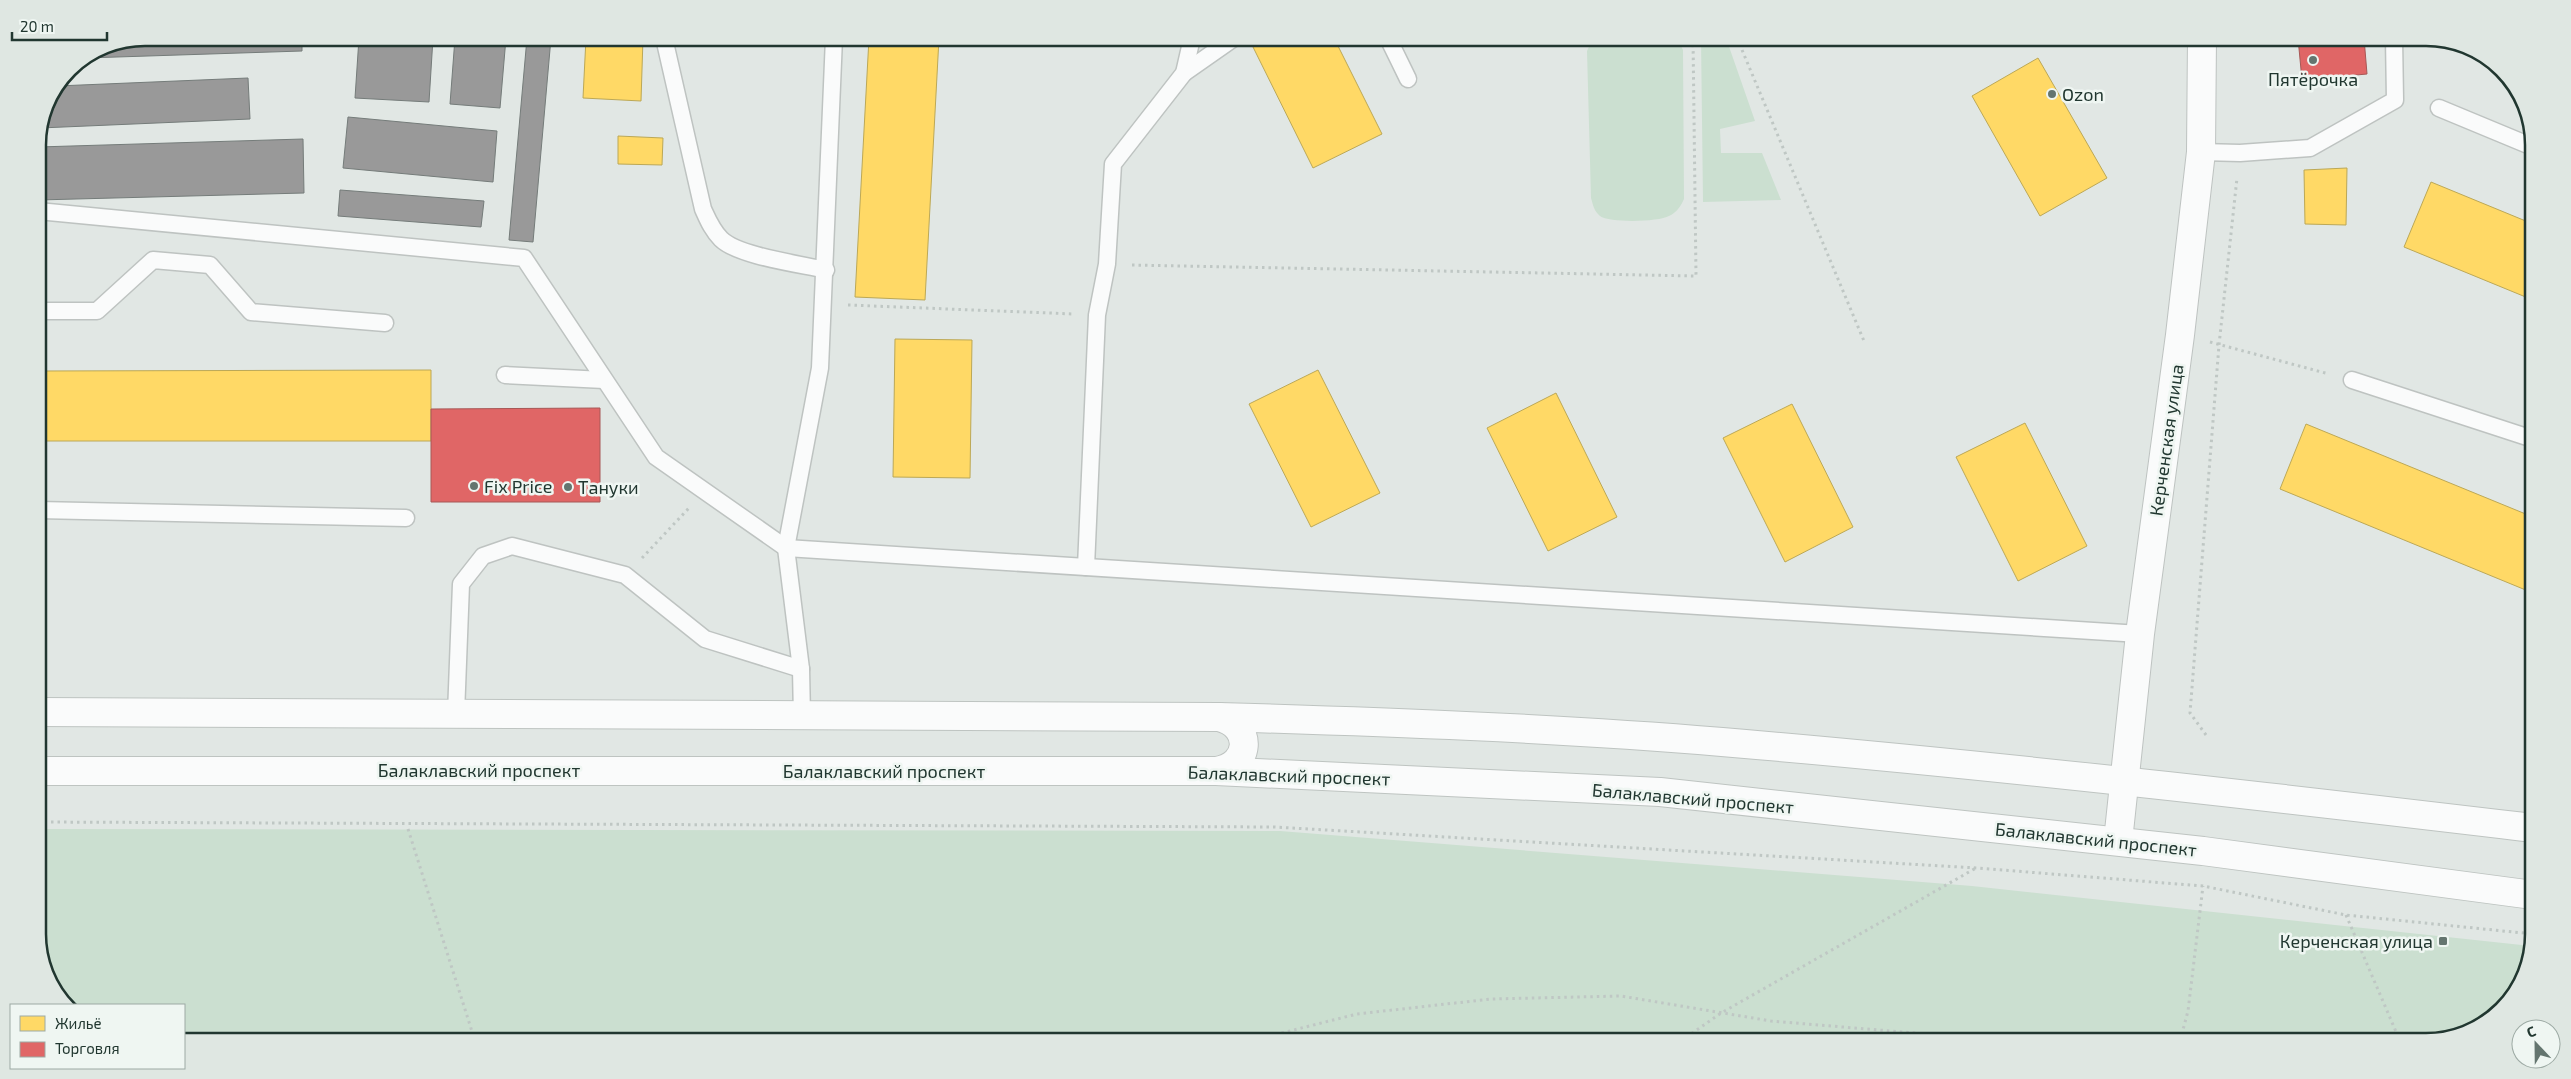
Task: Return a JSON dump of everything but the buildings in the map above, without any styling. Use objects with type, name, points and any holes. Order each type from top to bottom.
[{"type":"main road","name":"Керченская улица","points":[[2118,841],[2140,634],[2180,335],[2201,152],[2202,46]]},
{"type":"main road","points":[[46,712],[802,717],[1219,717],[1408,723],[1719,742],[2124,780],[2525,827]]},
{"type":"main road","points":[[1216,771],[1226,770],[1235,764],[1241,756],[1244,746],[1243,735],[1238,727],[1229,720],[1219,717]]},
{"type":"main road","name":"Балаклавский проспект","points":[[46,771],[1216,771],[1660,792],[2118,841],[2525,894]]},
{"type":"lane","points":[[666,46],[703,209],[711,227],[722,240],[738,250],[826,270]]},
{"type":"lane","points":[[802,717],[801,669],[786,548],[820,368],[822,304],[826,270],[834,46]]},
{"type":"lane","points":[[1184,74],[1190,46]]},
{"type":"lane","points":[[1086,567],[1097,316],[1106,264],[1113,164],[1184,74],[1223,46]]},
{"type":"lane","points":[[1392,46],[1408,79]]},
{"type":"lane","points":[[2201,152],[2240,153],[2310,148],[2395,100],[2394,46]]},
{"type":"lane","points":[[2439,108],[2525,143]]},
{"type":"lane","points":[[46,212],[524,258],[656,457],[786,548],[2140,634]]},
{"type":"lane","points":[[46,310],[97,311],[153,260],[210,265],[251,312],[385,323]]},
{"type":"lane","points":[[505,375],[604,380]]},
{"type":"lane","points":[[2352,380],[2525,436]]},
{"type":"lane","points":[[46,510],[406,518]]},
{"type":"lane","points":[[456,714],[461,584],[483,556],[512,546],[625,575],[705,639],[801,669]]},
{"type":"path","points":[[1106,264],[1696,276],[1693,46]]},
{"type":"path","points":[[1739,46],[1864,341]]},
{"type":"path","points":[[2206,735],[2190,713],[2219,345],[2240,153]]},
{"type":"path","points":[[822,304],[1097,316]]},
{"type":"path","points":[[2180,335],[2352,380]]},
{"type":"path","points":[[625,575],[704,491]]},
{"type":"path","points":[[46,822],[1274,827],[1977,868],[2203,886],[2346,915],[2525,933]]},
{"type":"path","points":[[408,830],[472,1033]]},
{"type":"path","points":[[1693,1033],[1721,1013],[1977,868]]},
{"type":"path","points":[[2182,1033],[2188,1011],[2203,886]]},
{"type":"path","points":[[2346,915],[2396,1033]]},
{"type":"path","points":[[1284,1033],[1357,1014],[1491,999],[1621,996],[1771,1021],[1908,1033]]},
{"type":"green space","points":[[1589,46],[1681,46],[1683,50],[1684,199],[1678,209],[1669,216],[1655,220],[1613,220],[1600,216],[1594,208],[1591,198],[1587,51]]},
{"type":"green space","points":[[1701,46],[1729,46],[1755,121],[1720,129],[1721,153],[1762,153],[1781,200],[1703,202]]},
{"type":"green space","points":[[46,829],[1280,831],[1972,886],[2524,945],[2524,947],[2520,966],[2512,983],[2496,1004],[2475,1020],[2464,1025],[2439,1032],[2426,1033],[185,1033],[185,1004],[75,1004],[63,989],[51,966],[46,941]]},
{"type":"place","name":"Пятёрочка","points":[[2313,60]]},
{"type":"place","name":"Ozon","points":[[2052,94]]},
{"type":"place","name":"Fix Price","points":[[474,486]]},
{"type":"place","name":"Тануки","points":[[568,487]]},
{"type":"place","name":"Керченская улица","points":[[2443,941]]}]
